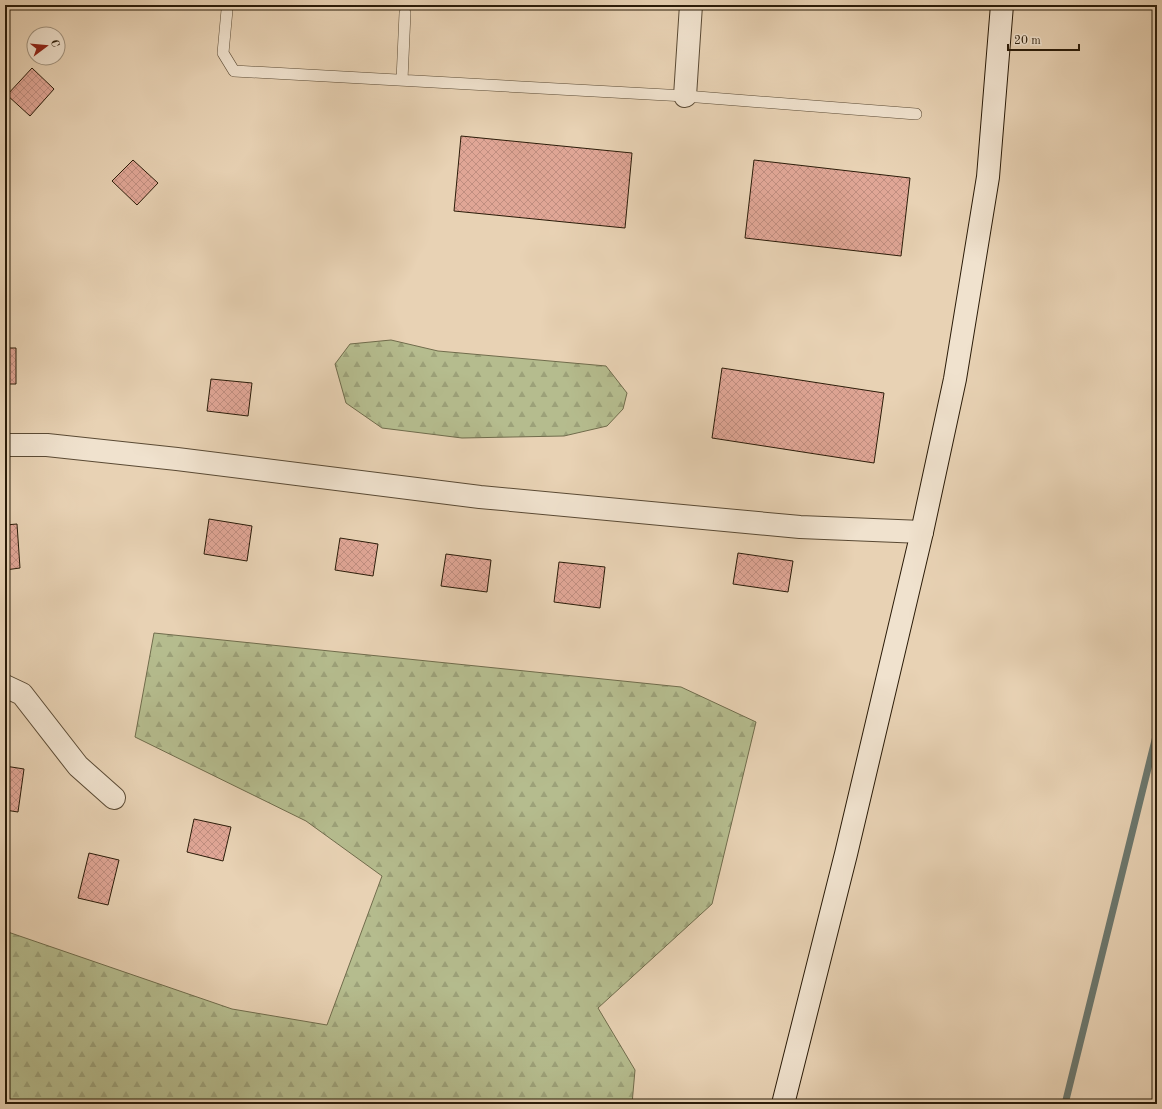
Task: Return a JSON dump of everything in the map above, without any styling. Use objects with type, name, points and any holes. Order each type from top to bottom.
[{"type":"street","points":[[685,96],[691,5]]},
{"type":"street","points":[[783,1104],[846,854],[922,532],[955,379],[988,177],[1002,5]]},
{"type":"street","points":[[5,445],[55,446],[177,459],[480,497],[800,527],[922,532]]},
{"type":"street","points":[[5,686],[22,694],[78,766],[114,798]]},
{"type":"lane","points":[[227,10],[223,53],[234,71],[685,96],[916,114]]},
{"type":"lane","points":[[402,80],[405,13]]},
{"type":"green space","points":[[391,340],[438,351],[606,366],[627,393],[623,409],[607,426],[564,436],[462,438],[382,428],[346,403],[335,364],[350,344]]},
{"type":"green space","points":[[154,633],[681,687],[756,722],[712,904],[598,1008],[635,1070],[632,1104],[5,1104],[5,931],[232,1009],[327,1025],[382,876],[306,821],[135,737]]},
{"type":"building","points":[[32,68],[54,89],[30,116],[7,95]]},
{"type":"building","points":[[461,136],[632,153],[625,228],[454,211]]},
{"type":"building","points":[[133,160],[158,183],[137,205],[112,181]]},
{"type":"building","points":[[754,160],[910,178],[901,256],[745,238]]},
{"type":"building","points":[[5,348],[16,348],[16,384],[5,384]]},
{"type":"building","points":[[722,368],[884,393],[874,463],[712,438]]},
{"type":"building","points":[[211,379],[252,383],[248,416],[207,411]]},
{"type":"building","points":[[209,519],[252,526],[247,561],[204,554]]},
{"type":"building","points":[[17,524],[20,568],[5,570],[5,525]]},
{"type":"building","points":[[340,538],[378,544],[373,576],[335,570]]},
{"type":"building","points":[[738,553],[793,561],[788,592],[733,584]]},
{"type":"building","points":[[446,554],[491,560],[487,592],[441,586]]},
{"type":"building","points":[[559,562],[605,567],[600,608],[554,602]]},
{"type":"building","points":[[5,766],[24,769],[18,812],[5,810]]},
{"type":"building","points":[[194,819],[231,827],[223,861],[187,852]]},
{"type":"building","points":[[89,853],[119,860],[108,905],[78,898]]},
{"type":"waterway","points":[[1065,1104],[1157,732]]}]
